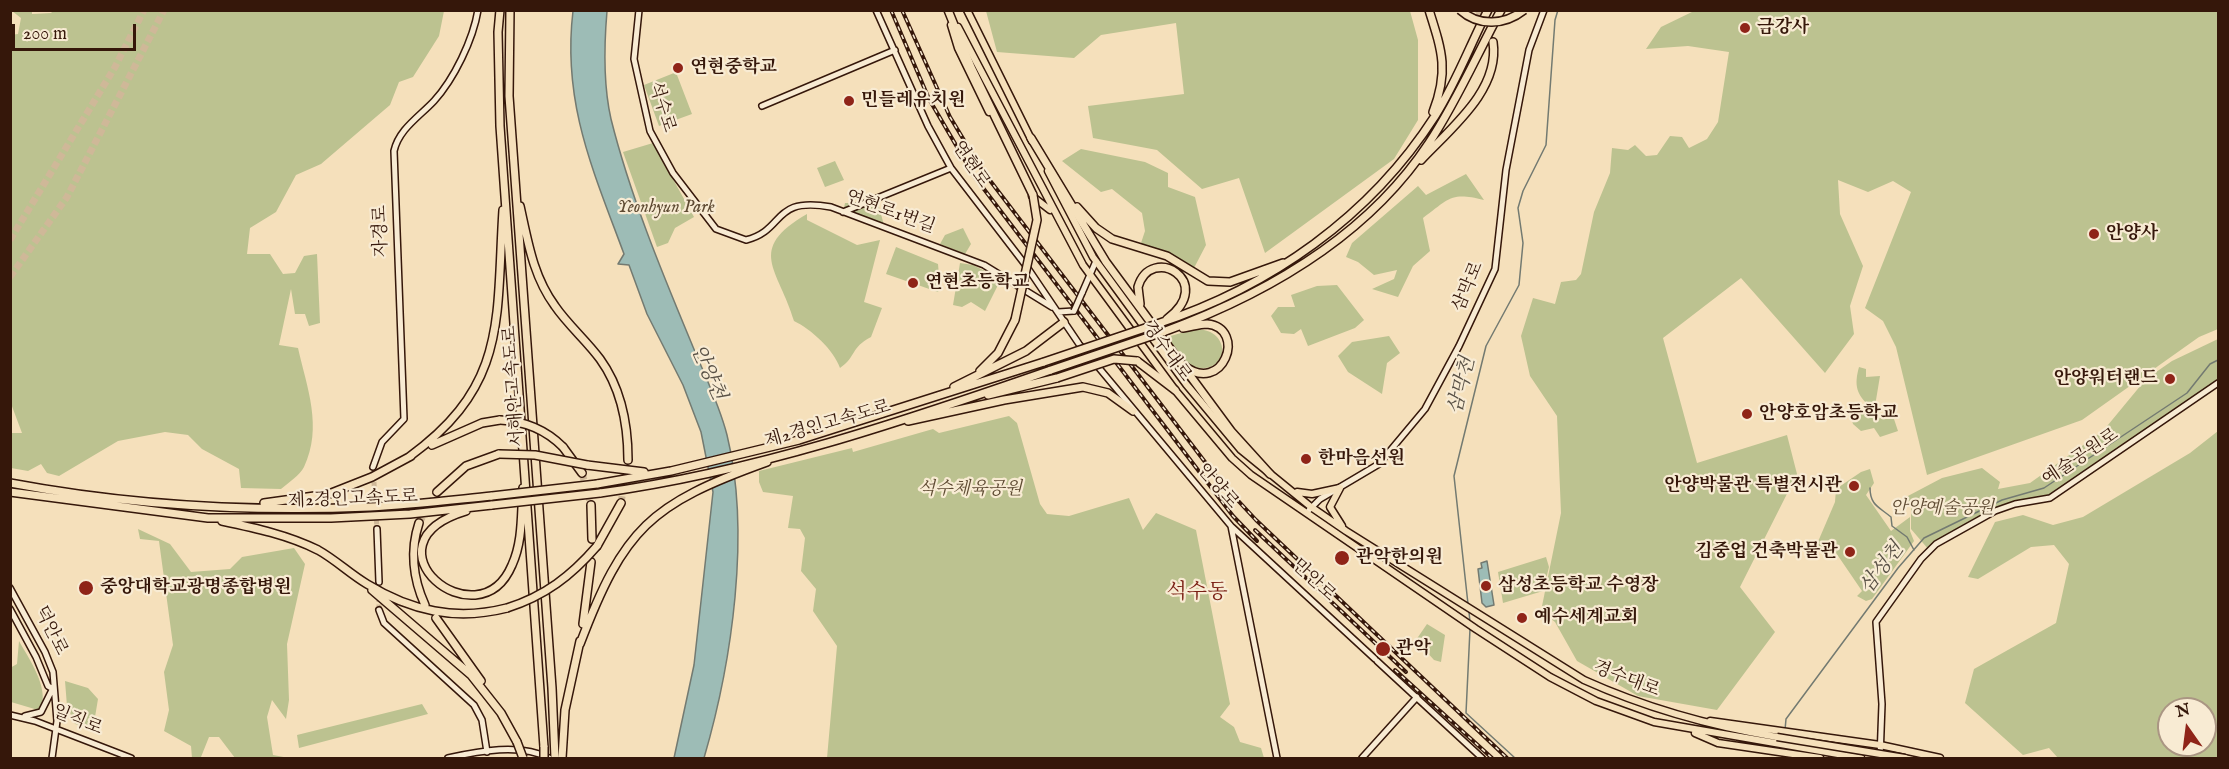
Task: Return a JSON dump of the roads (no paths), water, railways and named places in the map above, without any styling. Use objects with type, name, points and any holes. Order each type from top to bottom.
[{"type":"highway","name":"서해안고속도로","points":[[500,10],[499,94],[504,184],[544,759]]},
{"type":"highway","name":"서해안고속도로","points":[[510,10],[508,83],[558,756]]},
{"type":"highway","points":[[948,10],[971,67],[1033,195],[1037,220],[1015,320],[1008,336],[992,360],[958,386]]},
{"type":"highway","points":[[1426,128],[1439,95],[1444,71],[1440,45],[1429,10]]},
{"type":"highway","points":[[1460,10],[1477,20],[1491,22],[1510,20],[1524,10]]},
{"type":"highway","name":"제2경인고속도로","points":[[10,483],[111,497],[231,507],[370,507],[597,484],[670,471],[799,440],[916,404],[1157,324],[1243,289],[1299,256],[1331,231],[1377,189],[1404,159],[1435,116],[1488,10]]},
{"type":"highway","name":"제2경인고속도로","points":[[10,492],[208,518],[331,518],[410,514],[600,493],[672,480],[800,450],[879,427],[1163,332],[1244,299],[1305,263],[1370,214],[1396,186],[1429,143],[1501,10]]},
{"type":"highway","points":[[1396,186],[1453,126],[1483,89],[1493,65],[1492,42]]},
{"type":"highway","points":[[1031,138],[1106,262],[1231,431],[1270,474]]},
{"type":"highway","points":[[515,180],[536,273],[555,306],[608,372],[625,418],[628,460]]},
{"type":"highway","points":[[409,457],[436,438],[457,416],[476,387],[492,350],[496,327],[504,184]]},
{"type":"highway","points":[[1060,185],[1088,221],[1112,239],[1167,256],[1208,281],[1223,283],[1239,279],[1299,256]]},
{"type":"highway","points":[[1146,315],[1137,291],[1142,278],[1149,272],[1162,267],[1178,272],[1185,283],[1184,299],[1175,312],[1157,324]]},
{"type":"highway","points":[[916,404],[958,386],[1026,351],[1064,322]]},
{"type":"highway","points":[[1163,332],[1209,324],[1220,330],[1227,339],[1227,358],[1212,372],[1194,371],[1177,359]]},
{"type":"highway","points":[[962,400],[1009,391],[1114,359],[1137,361],[1175,390]]},
{"type":"highway","points":[[879,427],[1004,400],[1083,387],[1108,393],[1133,411]]},
{"type":"highway","points":[[231,507],[329,494],[372,477],[465,429],[500,420],[518,421],[552,436],[582,473]]},
{"type":"highway","points":[[558,756],[569,686],[580,644],[597,596],[620,555],[643,525],[662,510],[719,480],[800,450]]},
{"type":"highway","points":[[437,492],[466,466],[499,454],[535,455],[633,472],[670,471]]},
{"type":"highway","points":[[484,506],[440,520],[430,528],[422,546],[422,556],[433,578],[441,586],[463,596],[488,591],[504,579],[512,567],[520,542],[525,462]]},
{"type":"highway","points":[[366,584],[400,602],[429,612],[467,614],[507,608],[528,602],[557,585],[579,567],[597,546],[621,503]]},
{"type":"highway","points":[[591,505],[592,539]]},
{"type":"highway","points":[[208,518],[264,529],[294,539],[333,559],[366,584],[471,675],[501,713]]},
{"type":"highway","points":[[419,523],[413,549],[415,570],[425,605]]},
{"type":"highway","points":[[580,644],[591,562]]},
{"type":"highway","points":[[436,618],[501,713],[517,742],[523,759]]},
{"type":"main road","name":"경수대로","points":[[948,10],[1054,214],[1090,274],[1175,390],[1232,458],[1251,475],[1306,515],[1476,629],[1550,677],[1596,701],[1654,722],[1683,728],[1777,738]]},
{"type":"main road","points":[[948,10],[968,70],[1030,194],[1054,214]]},
{"type":"main road","name":"경수대로","points":[[967,10],[1096,261],[1224,432],[1270,474],[1311,507],[1346,531],[1584,680],[1621,697],[1726,729],[1777,738]]},
{"type":"main road","points":[[1290,489],[1303,495],[1340,488]]},
{"type":"main road","points":[[1340,488],[1330,507],[1346,531]]},
{"type":"main road","points":[[1683,728],[1718,743],[1820,759]]},
{"type":"main road","points":[[1777,738],[1796,734],[1880,745],[1940,759]]},
{"type":"main road","points":[[1777,738],[1861,759]]},
{"type":"main road","points":[[1777,738],[1905,759]]},
{"type":"street","name":"자경로","points":[[373,467],[382,442],[404,419],[394,151],[400,135],[435,99],[453,72],[469,40],[478,10]]},
{"type":"street","name":"석수로","points":[[639,10],[634,59],[650,131],[673,173],[716,229]]},
{"type":"street","name":"연현로","points":[[876,10],[928,126],[951,168],[1027,267],[1064,322]]},
{"type":"street","name":"삼막로","points":[[1306,515],[1311,507],[1379,464],[1425,409],[1459,346],[1495,269],[1515,126],[1529,50],[1544,10]]},
{"type":"street","points":[[762,106],[895,50]]},
{"type":"street","points":[[843,212],[951,168]]},
{"type":"street","name":"연현로1번길","points":[[716,229],[746,240],[759,235],[788,209],[812,203],[843,212],[984,265],[1056,310]]},
{"type":"street","points":[[1064,322],[1074,311],[1096,261]]},
{"type":"street","points":[[1018,286],[1027,267]]},
{"type":"street","points":[[1056,310],[1074,311]]},
{"type":"street","name":"안양로","points":[[1064,322],[1133,411],[1231,526],[1277,759]]},
{"type":"street","name":"예술공원로","points":[[1880,759],[1882,704],[1876,622],[1921,559],[1936,544],[1995,512],[2015,504],[2050,498],[2218,383]]},
{"type":"street","name":"만안로","points":[[1231,526],[1482,759]]},
{"type":"street","points":[[376,529],[379,582]]},
{"type":"street","name":"덕안로","points":[[10,588],[45,652],[56,684],[53,689],[56,729],[52,759]]},
{"type":"street","name":"덕안로","points":[[10,609],[36,657],[48,686],[53,689]]},
{"type":"street","points":[[379,610],[384,623],[474,705],[482,720],[487,752]]},
{"type":"street","points":[[13,716],[34,716],[41,712],[53,689]]},
{"type":"street","points":[[1362,759],[1417,697]]},
{"type":"street","name":"일직로","points":[[13,716],[56,729],[131,759]]},
{"type":"street","points":[[448,759],[487,752],[522,751],[549,759]]},
{"type":"water","points":[[573,11],[607,11],[605,79],[611,119],[637,204],[720,411],[734,473],[738,555],[735,597],[723,681],[704,758],[674,758],[694,665],[713,492],[701,432],[683,385],[647,314],[629,265],[618,264],[624,254],[591,164],[576,106],[572,76]]},
{"type":"water","name":"삼성초등학교 수영장","points":[[1487,561],[1494,605],[1486,607],[1482,603],[1478,569],[1482,568],[1481,563]]},
{"type":"waterway","name":"삼막천","points":[[1468,604],[1454,476],[1486,346],[1519,285],[1523,243],[1518,208],[1523,191],[1546,145],[1555,20],[1558,10]]},
{"type":"waterway","name":"삼성천","points":[[1785,730],[1786,719],[1898,568],[1924,538],[2002,500],[2044,488],[2187,393],[2210,364],[2218,360]]},
{"type":"waterway","points":[[1870,488],[1873,502],[1891,517],[1892,526],[1907,537],[1914,550]]},
{"type":"waterway","name":"삼막천","points":[[1469,612],[1470,622]]},
{"type":"waterway","name":"삼막천","points":[[1470,629],[1466,713],[1515,758]]},
{"type":"tunnel","points":[[10,240],[115,67],[144,10]]},
{"type":"tunnel","points":[[10,277],[67,197],[164,10]]},
{"type":"tunnel","points":[[1478,10],[1486,23]]},
{"type":"tunnel","points":[[621,503],[628,460]]},
{"type":"tunnel","points":[[373,467],[377,529]]},
{"type":"tunnel","points":[[582,473],[591,505]]},
{"type":"tunnel","points":[[419,523],[437,492]]},
{"type":"tunnel","points":[[379,582],[379,610]]},
{"type":"railway","points":[[891,10],[929,99],[974,176],[1233,516],[1257,541]]},
{"type":"railway","points":[[902,10],[950,117],[982,170],[1218,479],[1256,520],[1507,758]]},
{"type":"railway","points":[[1255,530],[1406,672]]},
{"type":"railway","points":[[1395,670],[1492,758]]},
{"type":"place","name":"금강사","points":[[1745,28]]},
{"type":"place","name":"연현중학교","points":[[678,68]]},
{"type":"place","name":"민들레유치원","points":[[849,101]]},
{"type":"place","name":"안양사","points":[[2094,234]]},
{"type":"place","name":"연현초등학교","points":[[913,283]]},
{"type":"place","name":"안양워터랜드","points":[[2170,379]]},
{"type":"place","name":"안양호암초등학교","points":[[1747,414]]},
{"type":"place","name":"한마음선원","points":[[1306,459]]},
{"type":"place","name":"안양박물관 특별전시관","points":[[1854,486]]},
{"type":"place","name":"김중업 건축박물관","points":[[1850,552]]},
{"type":"place","name":"관악한의원","points":[[1342,558]]},
{"type":"place","name":"삼성초등학교 수영장","points":[[1486,586]]},
{"type":"place","name":"중앙대학교광명종합병원","points":[[86,588]]},
{"type":"place","name":"예수세계교회","points":[[1522,618]]},
{"type":"place","name":"관악","points":[[1383,649]]},
{"type":"district","name":"석수동","points":[[1197,594]]},
{"type":"park label","name":"Yeonhyun Park","points":[[666,208]]},
{"type":"park label","name":"석수체육공원","points":[[970,490]]},
{"type":"park label","name":"안양예술공원","points":[[1942,509]]},
{"type":"water label","name":"안양천","points":[[707,373]]}]
